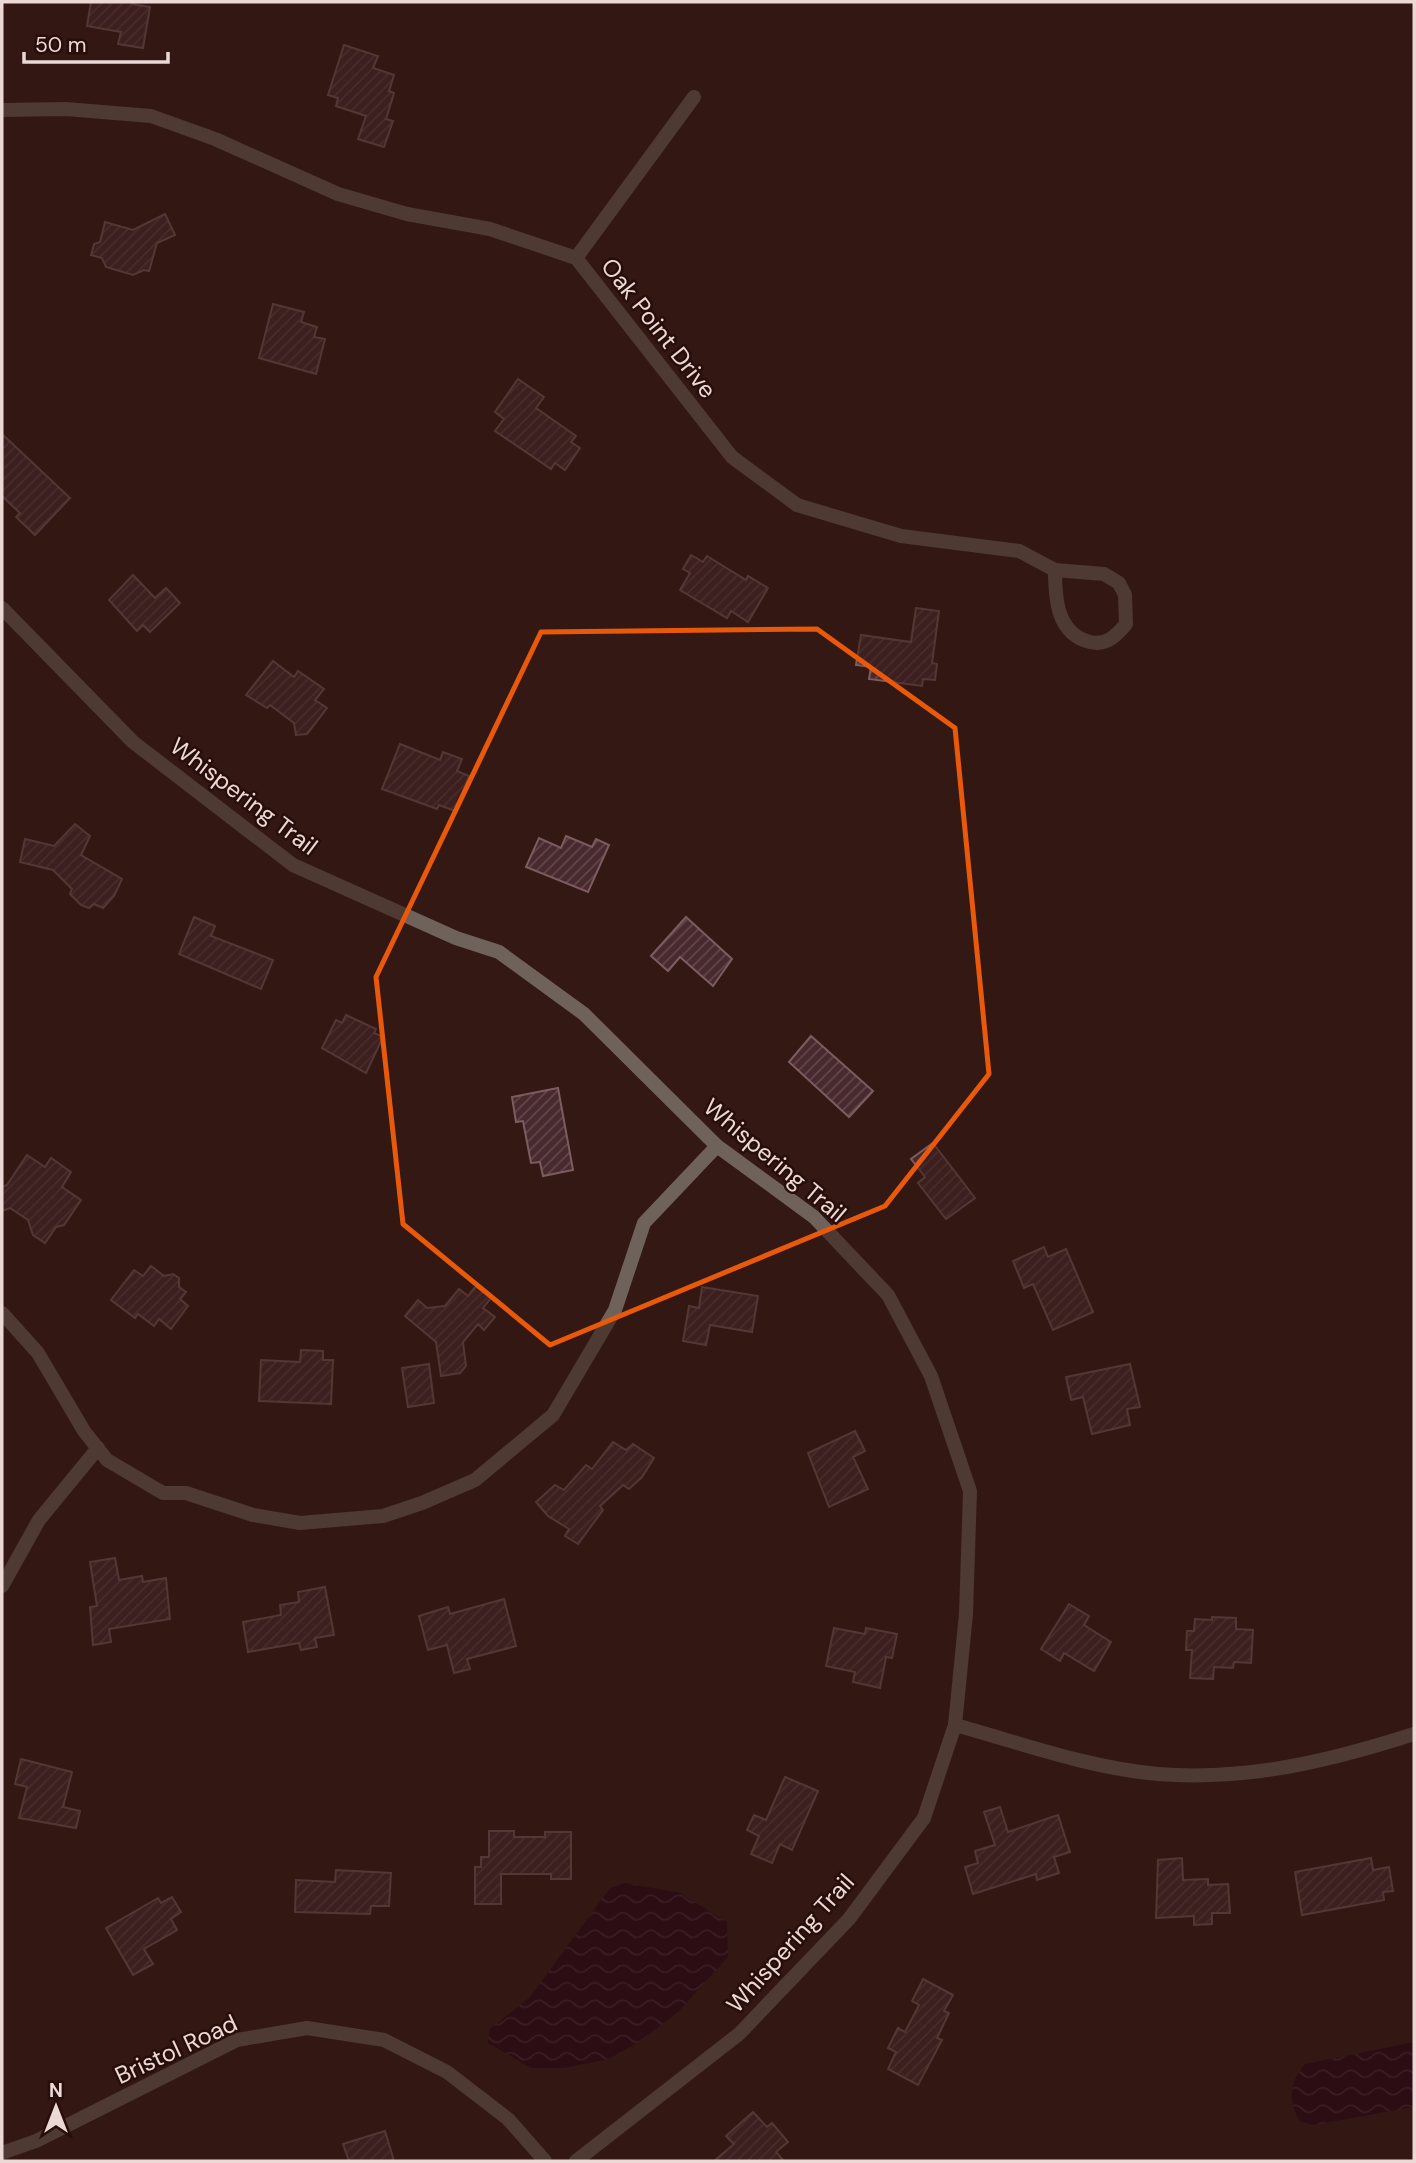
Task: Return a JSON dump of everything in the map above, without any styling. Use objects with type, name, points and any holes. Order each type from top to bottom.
[{"type":"street","points":[[576,258],[694,97]]},
{"type":"street","name":"Oak Point Drive","points":[[2,110],[66,109],[150,116],[215,139],[338,194],[407,214],[490,229],[576,258],[732,457],[797,505],[901,536],[1019,551],[1055,570],[1104,575],[1119,583],[1125,595],[1126,624],[1114,638],[1098,644],[1077,639],[1070,631],[1064,624],[1057,605],[1055,570]]},
{"type":"street","name":"Whispering Trail","points":[[2,608],[134,743],[293,865],[456,939],[499,952],[584,1014],[717,1146],[814,1217],[888,1295],[931,1376],[970,1491],[966,1614],[955,1726],[924,1818],[849,1919],[738,2034],[576,2161]]},
{"type":"street","points":[[2,1313],[38,1353],[84,1431],[107,1460],[163,1493],[186,1493],[253,1515],[300,1523],[383,1516],[475,1480],[553,1415],[615,1310],[644,1223],[717,1146]]},
{"type":"street","points":[[2,1586],[39,1521],[98,1448]]},
{"type":"street","points":[[955,1726],[1100,1765],[1156,1774],[1215,1776],[1317,1762],[1414,1734]]},
{"type":"street","name":"Bristol Road","points":[[2,2153],[48,2135],[237,2040],[307,2028],[384,2040],[447,2072],[508,2119],[545,2161]]},
{"type":"highlighted area","points":[[817,629],[955,728],[989,1074],[885,1206],[550,1345],[403,1224],[376,977],[541,632]]},
{"type":"water","points":[[625,1883],[680,1893],[727,1922],[728,1957],[678,2012],[642,2040],[609,2059],[564,2068],[531,2068],[488,2043],[489,2030],[530,1997],[610,1888]]},
{"type":"water","points":[[1414,2042],[1414,2107],[1313,2125],[1299,2121],[1293,2105],[1292,2091],[1305,2064]]},
{"type":"building","points":[[91,2],[132,2],[150,7],[143,48],[118,44],[121,32],[87,26]]},
{"type":"building","points":[[344,45],[378,56],[373,68],[394,75],[389,91],[394,93],[386,119],[393,121],[384,147],[358,139],[366,116],[336,106],[338,98],[328,95]]},
{"type":"building","points":[[165,214],[175,235],[157,243],[149,271],[144,270],[133,275],[106,267],[102,258],[91,255],[94,244],[100,242],[105,222],[133,230]]},
{"type":"building","points":[[273,304],[304,312],[301,322],[317,327],[314,337],[325,339],[316,374],[259,358]]},
{"type":"building","points":[[518,379],[544,397],[536,408],[576,436],[571,442],[580,448],[565,470],[555,463],[551,469],[495,431],[504,419],[495,412]]},
{"type":"building","points":[[2,434],[70,498],[35,535],[16,517],[20,513],[2,496]]},
{"type":"building","points":[[691,555],[703,562],[707,556],[746,580],[748,576],[768,588],[748,622],[731,611],[727,618],[680,590],[690,573],[683,569]]},
{"type":"building","points":[[133,575],[155,598],[166,588],[180,603],[150,632],[143,625],[137,631],[109,600]]},
{"type":"building","points":[[916,608],[939,611],[932,663],[937,664],[935,680],[923,679],[922,686],[869,679],[871,667],[856,665],[861,635],[911,642]]},
{"type":"building","points":[[273,661],[294,677],[298,671],[324,689],[315,700],[327,708],[307,734],[296,735],[294,723],[270,705],[267,708],[246,695]]},
{"type":"building","points":[[400,744],[440,760],[443,752],[462,759],[457,771],[469,776],[455,811],[439,805],[437,809],[382,789]]},
{"type":"building","points":[[75,824],[90,836],[81,855],[122,879],[114,896],[103,908],[94,904],[89,908],[81,905],[70,894],[72,889],[53,870],[20,862],[25,839],[54,846]]},
{"type":"building","points":[[566,836],[592,847],[596,839],[609,845],[588,892],[526,867],[539,838],[561,848]]},
{"type":"building","points":[[194,917],[215,926],[211,936],[273,960],[261,989],[179,954]]},
{"type":"building","points":[[686,917],[732,959],[713,986],[680,957],[668,971],[651,956]]},
{"type":"building","points":[[346,1015],[376,1029],[374,1033],[383,1037],[366,1073],[322,1048],[336,1020],[342,1023]]},
{"type":"building","points":[[811,1036],[873,1091],[849,1117],[789,1062]]},
{"type":"building","points":[[558,1088],[573,1170],[543,1176],[540,1162],[531,1163],[523,1121],[516,1122],[512,1097]]},
{"type":"building","points":[[933,1143],[975,1198],[946,1219],[918,1183],[925,1177],[911,1159]]},
{"type":"building","points":[[27,1155],[45,1167],[51,1158],[71,1172],[62,1187],[81,1200],[64,1225],[56,1227],[45,1243],[33,1235],[28,1220],[10,1208],[2,1211],[2,1187],[7,1185]]},
{"type":"building","points":[[1044,1247],[1048,1257],[1066,1249],[1093,1312],[1053,1330],[1033,1284],[1024,1288],[1013,1261]]},
{"type":"building","points":[[151,1266],[164,1276],[173,1274],[179,1278],[179,1287],[186,1292],[180,1299],[188,1306],[171,1329],[159,1319],[154,1326],[138,1314],[135,1318],[111,1300],[134,1270],[143,1276]]},
{"type":"building","points":[[476,1286],[491,1298],[483,1308],[495,1317],[484,1330],[478,1324],[463,1342],[466,1366],[460,1373],[441,1376],[436,1342],[405,1316],[418,1300],[427,1308],[445,1306],[459,1289],[468,1296]]},
{"type":"building","points":[[702,1287],[758,1296],[752,1332],[710,1325],[706,1345],[683,1341],[689,1306],[699,1308]]},
{"type":"building","points":[[301,1350],[323,1351],[323,1360],[333,1360],[331,1404],[259,1401],[261,1360],[300,1362]]},
{"type":"building","points":[[429,1364],[434,1403],[408,1407],[402,1368]]},
{"type":"building","points":[[1130,1364],[1140,1407],[1127,1409],[1130,1425],[1092,1434],[1083,1397],[1071,1400],[1066,1377]]},
{"type":"building","points":[[855,1431],[865,1451],[853,1457],[868,1489],[829,1507],[808,1453]]},
{"type":"building","points":[[613,1442],[626,1450],[633,1444],[654,1458],[642,1477],[629,1489],[623,1485],[600,1506],[603,1510],[578,1544],[565,1536],[569,1529],[548,1516],[536,1502],[555,1485],[564,1490],[586,1465],[592,1469]]},
{"type":"building","points":[[115,1558],[119,1580],[142,1576],[143,1582],[166,1578],[170,1619],[109,1629],[111,1642],[93,1645],[90,1607],[97,1606],[90,1562]]},
{"type":"building","points":[[325,1587],[334,1635],[315,1638],[317,1647],[301,1650],[299,1643],[248,1652],[243,1622],[281,1615],[280,1605],[299,1602],[298,1592]]},
{"type":"building","points":[[504,1599],[516,1646],[467,1659],[470,1669],[454,1673],[447,1645],[428,1650],[419,1616],[448,1607],[450,1614]]},
{"type":"building","points":[[1069,1604],[1089,1616],[1084,1625],[1111,1642],[1094,1671],[1064,1653],[1060,1661],[1041,1649]]},
{"type":"building","points":[[1212,1617],[1236,1618],[1236,1629],[1253,1630],[1251,1663],[1234,1662],[1233,1668],[1214,1667],[1213,1679],[1190,1678],[1192,1650],[1186,1650],[1187,1631],[1194,1631],[1195,1619],[1212,1620]]},
{"type":"building","points":[[834,1628],[865,1634],[866,1628],[897,1634],[892,1658],[886,1657],[880,1688],[853,1682],[855,1672],[826,1666]]},
{"type":"building","points":[[21,1759],[72,1772],[63,1807],[80,1811],[76,1828],[19,1818],[27,1787],[15,1784]]},
{"type":"building","points":[[785,1777],[818,1791],[792,1850],[780,1844],[772,1863],[751,1854],[759,1836],[747,1830],[754,1815],[766,1820]]},
{"type":"building","points":[[1000,1807],[1008,1832],[1058,1815],[1070,1852],[1054,1857],[1059,1873],[1037,1880],[1036,1874],[973,1894],[965,1867],[978,1863],[975,1851],[995,1845],[984,1812]]},
{"type":"building","points":[[489,1831],[514,1831],[514,1837],[545,1837],[545,1832],[571,1832],[571,1879],[551,1879],[551,1874],[501,1874],[501,1904],[475,1904],[475,1867],[481,1867],[481,1857],[489,1857]]},
{"type":"building","points":[[1182,1858],[1183,1880],[1208,1879],[1208,1885],[1228,1884],[1230,1913],[1212,1913],[1212,1924],[1194,1925],[1194,1916],[1156,1918],[1158,1860]]},
{"type":"building","points":[[1371,1858],[1373,1870],[1389,1867],[1393,1891],[1383,1892],[1384,1900],[1302,1915],[1295,1872]]},
{"type":"building","points":[[336,1870],[391,1873],[389,1906],[371,1906],[370,1914],[295,1912],[296,1880],[335,1882]]},
{"type":"building","points":[[172,1897],[181,1912],[171,1919],[177,1930],[144,1949],[153,1964],[133,1975],[106,1928],[158,1898],[161,1903]]},
{"type":"building","points":[[923,1979],[953,1995],[944,2011],[949,2013],[937,2038],[942,2040],[918,2085],[888,2069],[896,2052],[888,2048],[898,2028],[905,2032],[919,2005],[912,2001]]},
{"type":"building","points":[[753,2112],[767,2127],[772,2123],[788,2142],[776,2152],[784,2161],[714,2161],[734,2144],[726,2136]]},
{"type":"building","points":[[385,2131],[394,2161],[349,2161],[343,2144]]}]
